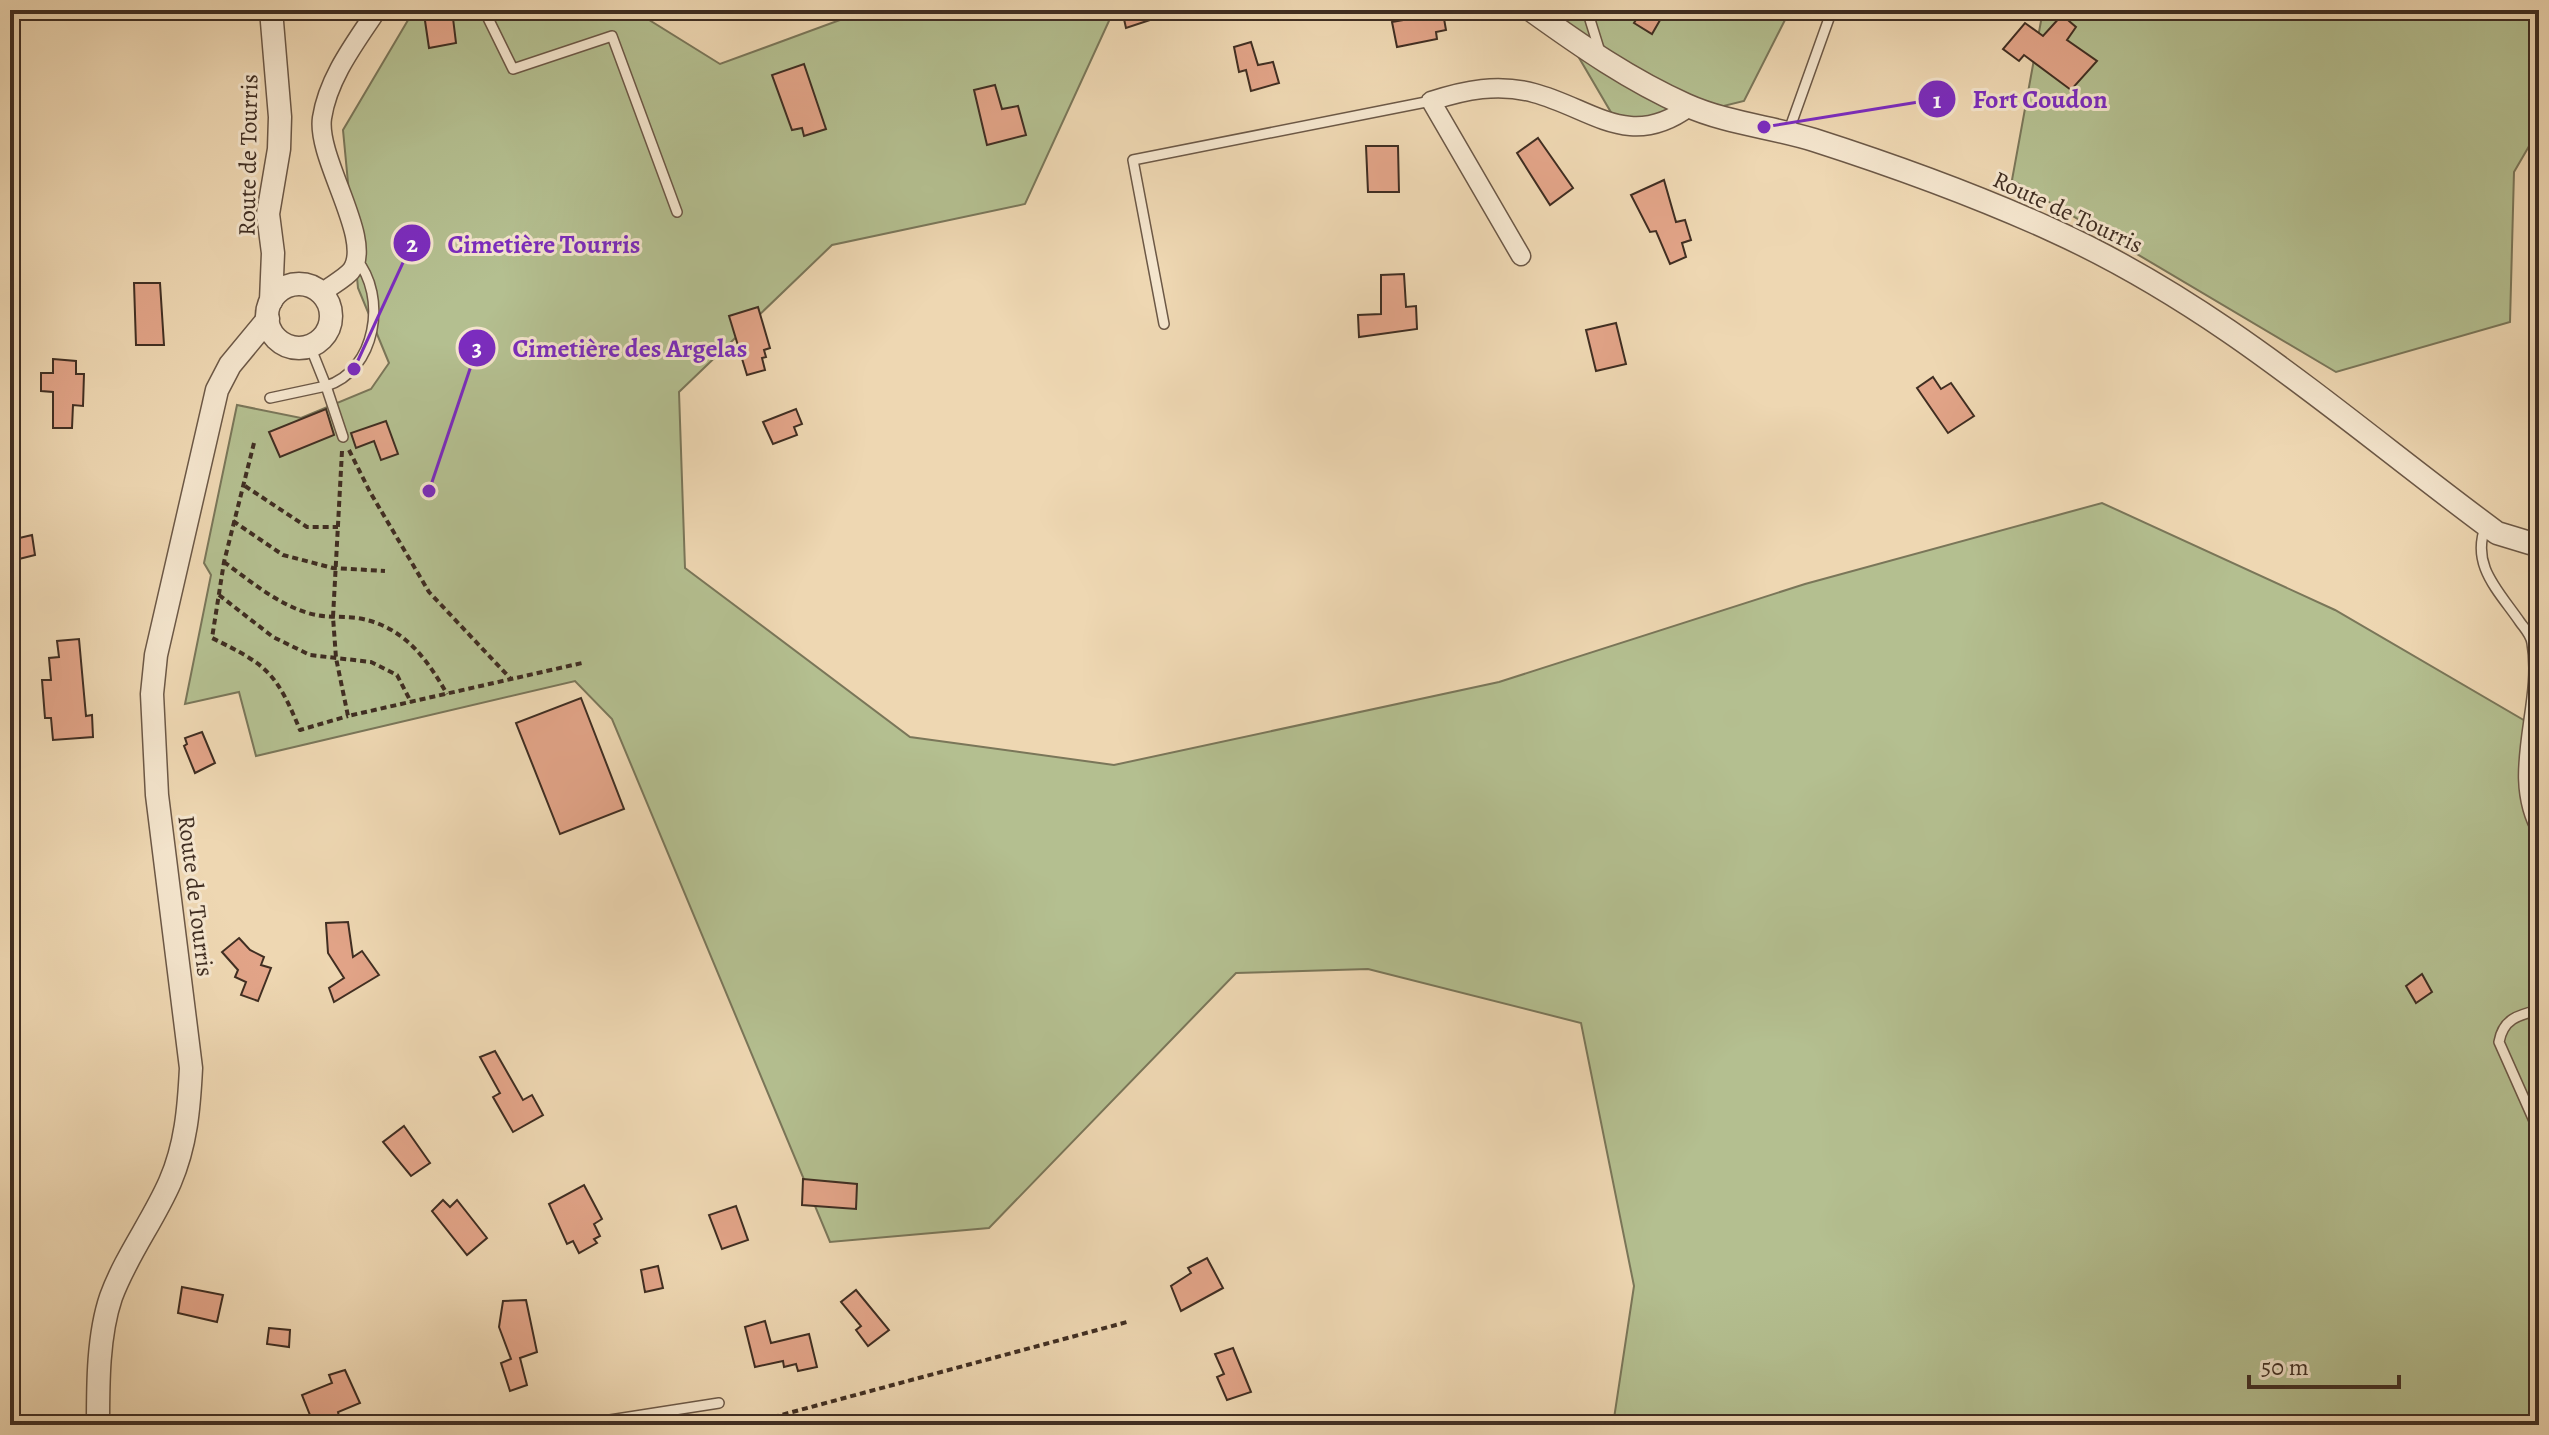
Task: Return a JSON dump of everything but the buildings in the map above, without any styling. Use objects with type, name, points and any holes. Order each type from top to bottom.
[{"type":"street","name":"Route de Tourris","points":[[98,1425],[103,1343],[111,1299],[170,1184],[183,1148],[189,1111],[191,1068],[157,795],[152,694],[156,655],[207,422],[230,365],[269,310],[273,253],[268,214],[280,117],[271,10]]},
{"type":"street","points":[[322,293],[350,272],[358,246],[323,147],[321,120],[344,59],[377,10]]},
{"type":"street","name":"Route de Tourris","points":[[1531,10],[1603,62],[1689,107],[1788,133],[1957,189],[2055,231],[2157,283],[2291,372],[2497,533],[2530,543],[2539,541]]},
{"type":"street","points":[[1521,256],[1431,101],[1460,92],[1495,87],[1534,93],[1601,122],[1623,126],[1672,119],[1689,107]]},
{"type":"street","name":"Route de Tourris","points":[[273,253],[300,284]]},
{"type":"street","points":[[300,284],[322,293],[329,304],[329,329],[310,346],[297,348],[275,338],[269,310],[279,292],[300,284]]},
{"type":"street","points":[[230,365],[283,344]]},
{"type":"lane","points":[[484,10],[513,69],[612,36],[677,212]]},
{"type":"lane","points":[[1587,10],[1603,62]]},
{"type":"lane","points":[[1788,133],[1832,10]]},
{"type":"lane","points":[[1164,324],[1133,160],[1431,101]]},
{"type":"lane","points":[[270,398],[341,381],[354,369],[370,336],[375,304],[366,271],[356,259]]},
{"type":"lane","points":[[310,346],[343,437]]},
{"type":"lane","points":[[2486,525],[2478,546],[2487,573],[2532,639],[2537,684],[2522,754],[2531,822],[2539,835]]},
{"type":"lane","points":[[2539,1010],[2511,1019],[2502,1027],[2499,1042],[2539,1132]]},
{"type":"lane","points":[[578,1425],[719,1403]]},
{"type":"path","points":[[343,437],[333,568],[333,617],[336,658],[348,716]]},
{"type":"path","points":[[343,437],[370,492],[429,592],[510,678]]},
{"type":"path","points":[[254,443],[224,562],[212,638],[259,661],[286,695],[300,730],[348,716],[582,663]]},
{"type":"path","points":[[245,486],[307,527],[338,527]]},
{"type":"path","points":[[233,521],[283,555],[333,568],[385,571]]},
{"type":"path","points":[[224,562],[265,591],[307,613],[359,618],[397,631],[427,659],[447,694]]},
{"type":"path","points":[[219,594],[273,637],[310,655],[371,662],[397,675],[411,702]]},
{"type":"path","points":[[744,1425],[1127,1322]]},
{"type":"green space","points":[[414,10],[633,10],[720,64],[867,10],[1114,10],[1025,204],[832,245],[679,392],[685,568],[910,737],[1114,765],[1499,682],[1805,584],[2102,503],[2335,610],[2539,729],[2539,1425],[1613,1425],[1634,1286],[1581,1023],[1368,969],[1236,973],[989,1228],[830,1242],[612,719],[575,681],[256,756],[239,692],[185,704],[211,575],[204,563],[237,405],[301,418],[371,389],[389,363],[358,288],[343,130]]},
{"type":"green space","points":[[1551,10],[1790,10],[1744,101],[1622,131]]},
{"type":"green space","points":[[2043,10],[2539,10],[2539,129],[2514,172],[2510,322],[2336,372],[2012,180]]},
{"type":"place","name":"Fort Coudon","points":[[1764,127]]},
{"type":"place","name":"Cimetière Tourris","points":[[354,369]]},
{"type":"place","name":"Cimetière des Argelas","points":[[429,491]]}]
